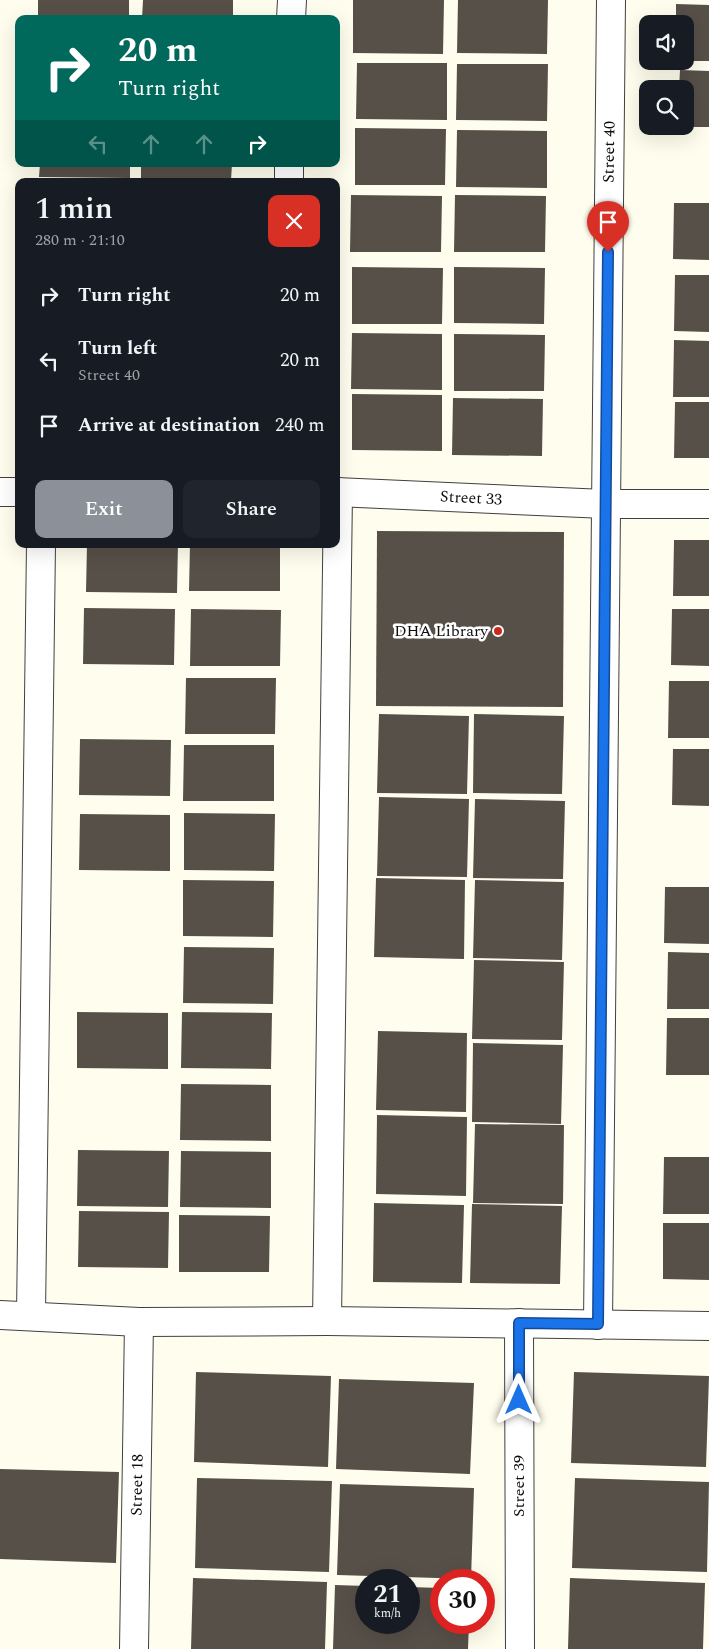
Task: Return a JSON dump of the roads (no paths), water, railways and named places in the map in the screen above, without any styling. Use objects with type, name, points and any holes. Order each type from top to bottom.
[{"type":"street","points":[[291,15],[292,0]]},
{"type":"street","name":"Street 40","points":[[598,1324],[611,0]]},
{"type":"street","points":[[0,492],[15,492]]},
{"type":"street","name":"Street 33","points":[[340,492],[606,504],[709,504]]},
{"type":"street","points":[[31,1315],[42,548]]},
{"type":"street","points":[[327,1321],[336,548]]},
{"type":"street","points":[[0,1315],[31,1315],[139,1322],[327,1321],[709,1326]]},
{"type":"street","name":"Street 18","points":[[134,1649],[139,1322]]},
{"type":"street","name":"Street 39","points":[[519,1323],[520,1649]]},
{"type":"place","name":"DHA Library","points":[[498,631]]}]
